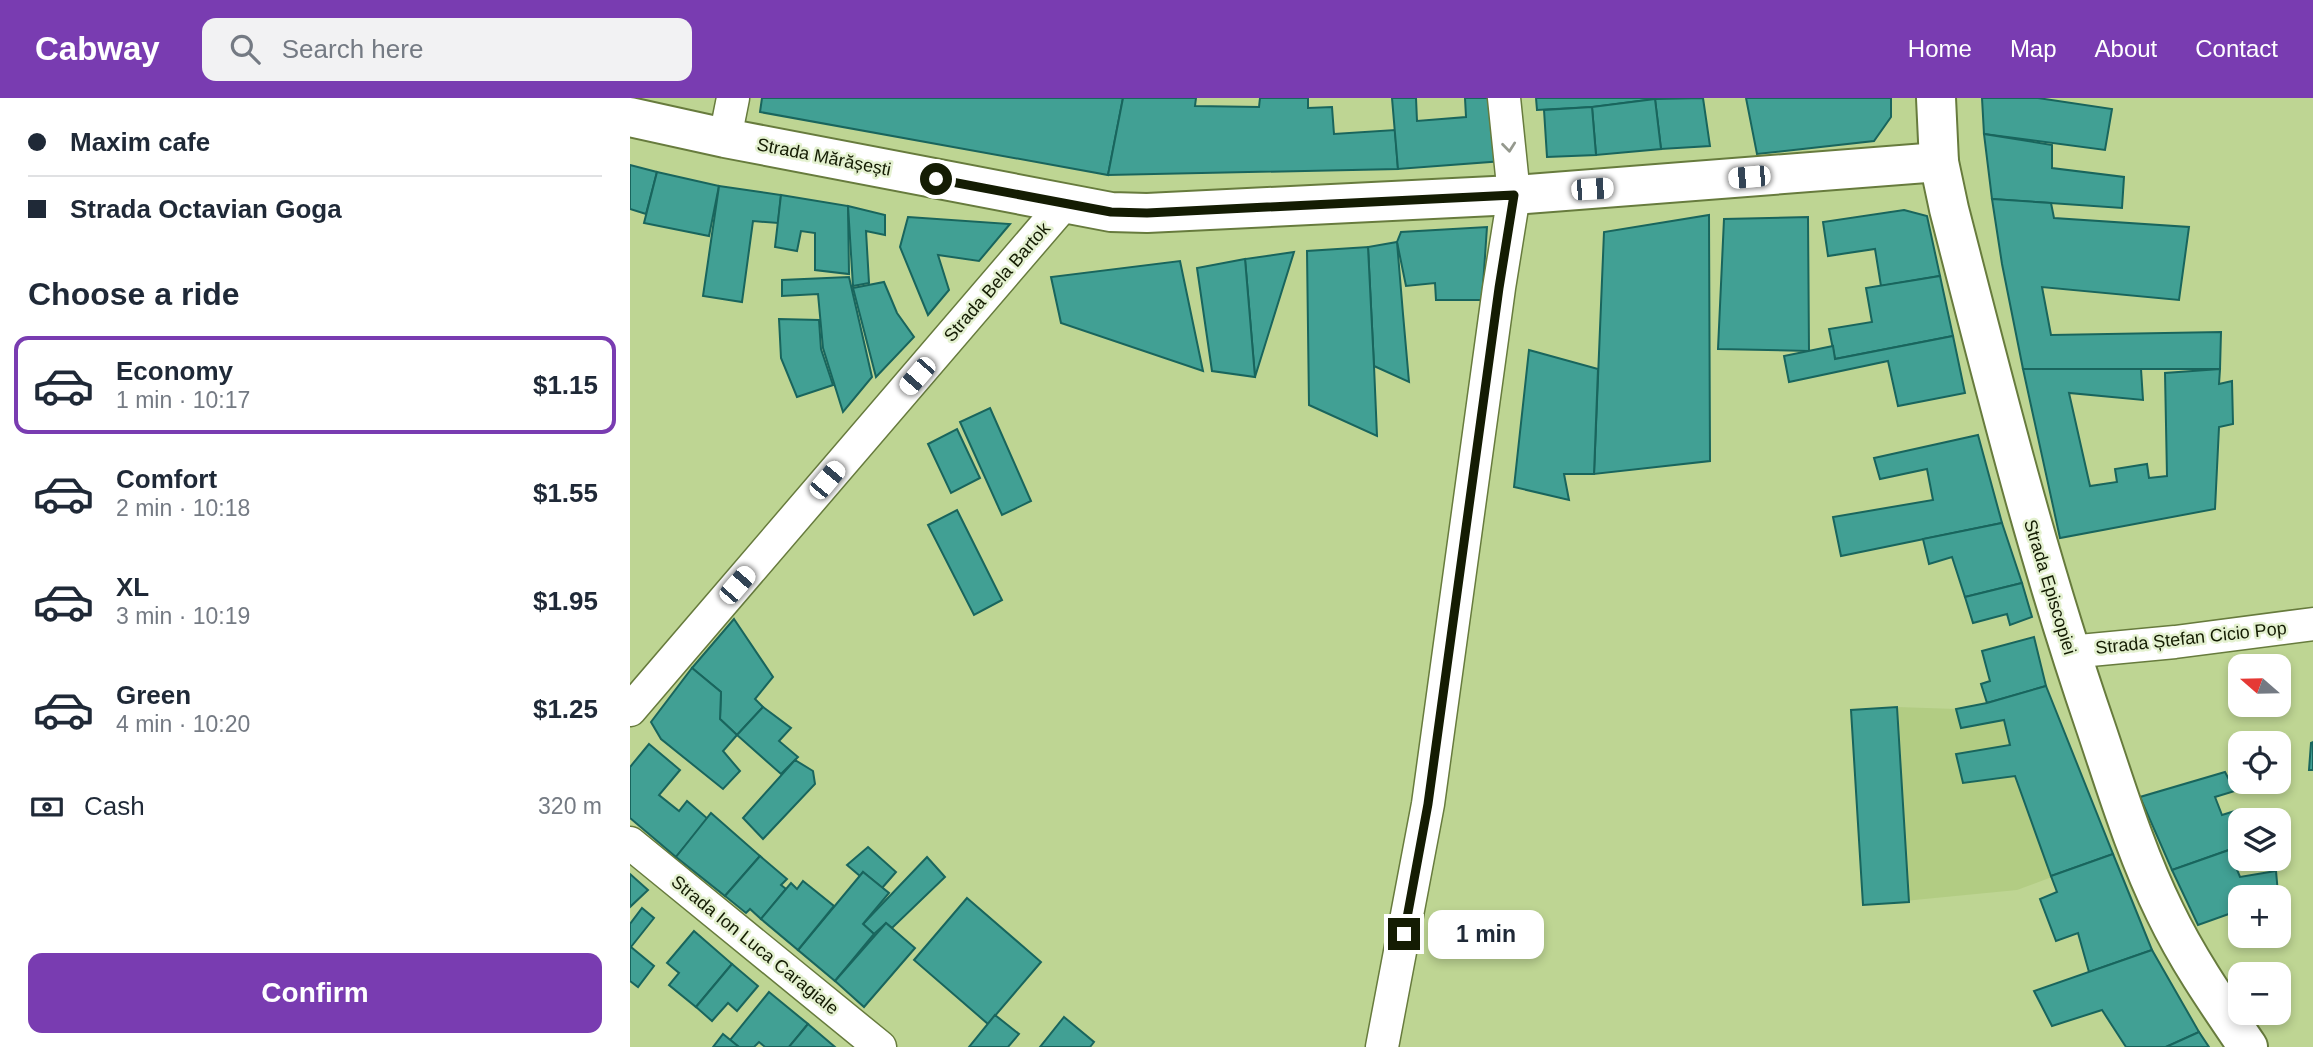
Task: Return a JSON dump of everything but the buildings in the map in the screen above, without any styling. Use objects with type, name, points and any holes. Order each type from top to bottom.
[{"type":"street","points":[[725,138],[733,98]]},
{"type":"street","points":[[1382,1047],[1428,804],[1514,195],[1504,98]]},
{"type":"street","name":"Strada Episcopiei","points":[[1936,98],[1939,162],[1949,209],[2023,499],[2070,652],[2137,847],[2164,911],[2199,975],[2248,1047]]},
{"type":"street","name":"Strada Mărășești","points":[[630,117],[725,138],[1111,212],[1147,213],[1514,195],[1939,162]]},
{"type":"street","name":"Strada Bela Bartok","points":[[630,710],[1063,204]]},
{"type":"street","name":"Strada Ștefan Cicio Pop","points":[[2070,652],[2313,624]]},
{"type":"street","name":"Strada Ion Luca Caragiale","points":[[630,843],[880,1047]]},
{"type":"shaded area","points":[[2046,686],[2113,854],[2017,890],[1863,905],[1851,710],[1897,707],[1956,709]]},
{"type":"route","points":[[936,179],[1111,212],[1147,213],[1514,195],[1428,804],[1404,934]]}]
